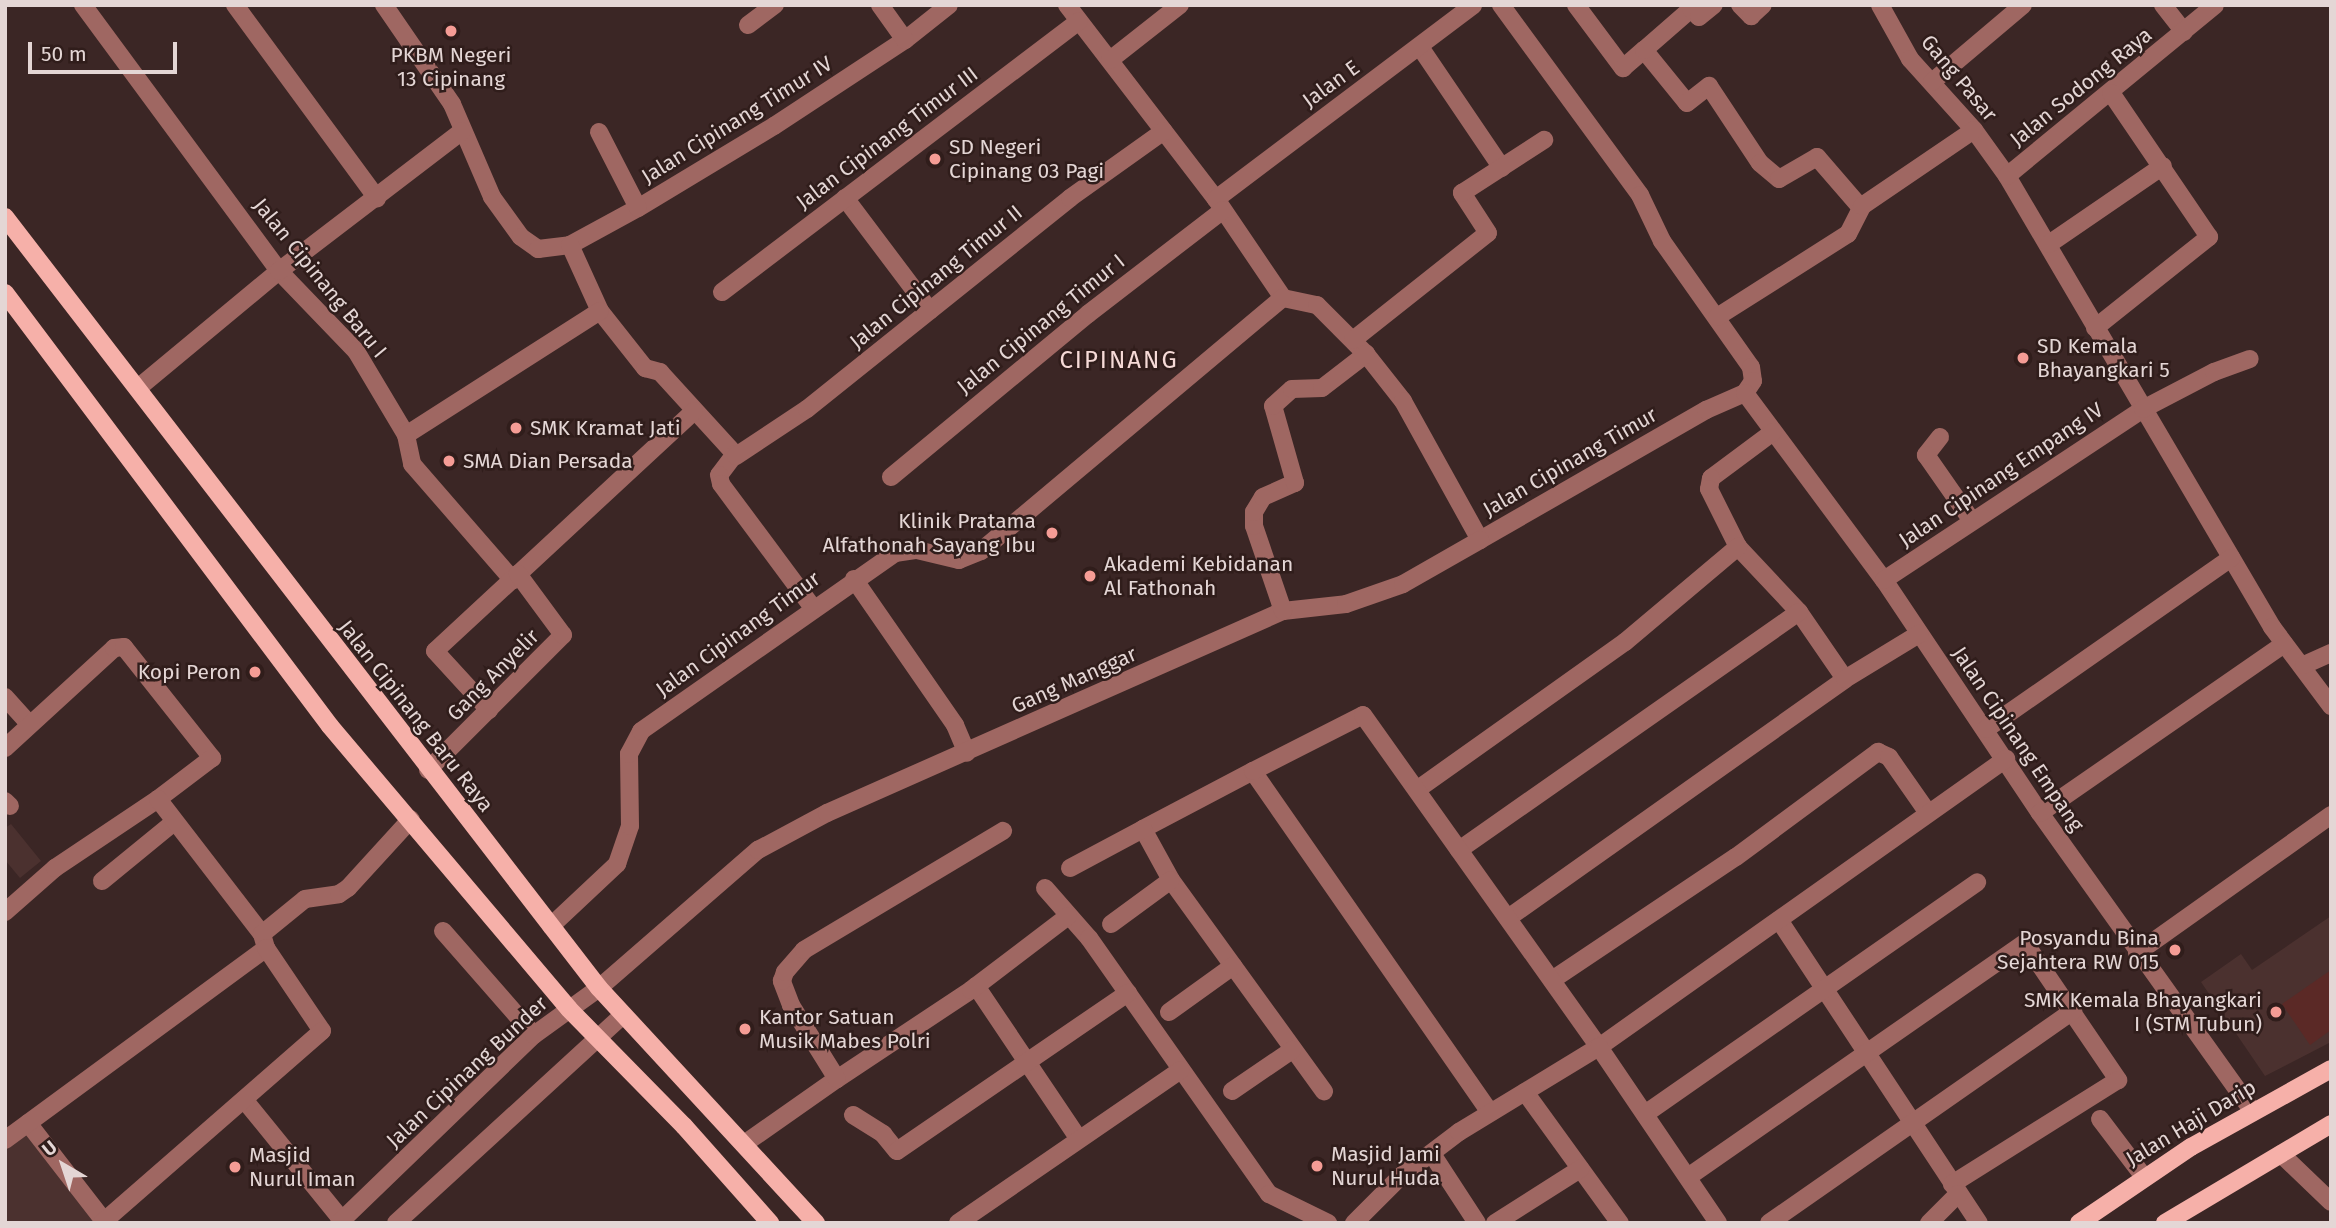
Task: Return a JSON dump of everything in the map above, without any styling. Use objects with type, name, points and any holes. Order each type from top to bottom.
[{"type":"main road","name":"Jalan Cipinang Baru Raya","points":[[5,217],[428,770],[599,988],[816,1223]]},
{"type":"main road","points":[[5,293],[330,726],[569,1009],[770,1223]]},
{"type":"main road","name":"Jalan Haji Darip","points":[[2079,1223],[2144,1177],[2252,1112],[2331,1069]]},
{"type":"main road","points":[[2165,1223],[2331,1124]]},
{"type":"street","name":"Jalan Cipinang Baru I","points":[[83,5],[279,271],[356,351],[406,435],[412,464],[516,577]]},
{"type":"street","points":[[234,5],[377,198]]},
{"type":"street","points":[[138,388],[279,271],[462,131],[452,104],[384,5]]},
{"type":"street","points":[[748,25],[775,5]]},
{"type":"street","points":[[880,5],[905,40]]},
{"type":"street","name":"Jalan Cipinang Timur IV","points":[[462,131],[492,197],[521,237],[538,249],[570,245],[638,208],[905,40],[949,5]]},
{"type":"street","points":[[1067,5],[1220,204],[1283,298]]},
{"type":"street","points":[[1110,60],[1180,5]]},
{"type":"street","name":"Jalan E","points":[[1220,204],[1473,5]]},
{"type":"street","points":[[1501,5],[1640,195],[1662,241],[1751,367],[1753,381],[1745,393]]},
{"type":"street","points":[[1576,5],[1623,68],[1691,9],[1699,17],[1714,5]]},
{"type":"street","points":[[1740,5],[1751,16],[1763,5]]},
{"type":"street","name":"Gang Pasar","points":[[1880,5],[1910,59],[1974,130],[2007,176],[2231,558],[2284,644],[2304,665],[2331,706]]},
{"type":"street","points":[[1931,82],[2023,5]]},
{"type":"street","points":[[2163,5],[2184,32]]},
{"type":"street","name":"Jalan Sodong Raya","points":[[2007,176],[2215,5]]},
{"type":"street","name":"Jalan Cipinang Timur III","points":[[723,292],[1079,21]]},
{"type":"street","points":[[1420,47],[1502,167]]},
{"type":"street","points":[[1644,50],[1688,103],[1709,86],[1760,163],[1779,179],[1817,158],[1861,208]]},
{"type":"street","points":[[2095,328],[2209,237],[2111,93]]},
{"type":"street","points":[[1717,317],[1848,234],[1861,208],[1974,130]]},
{"type":"street","name":"Jalan Cipinang Timur II","points":[[736,456],[807,409],[1070,198],[1164,131]]},
{"type":"street","points":[[599,132],[638,208]]},
{"type":"street","points":[[1353,340],[1488,233],[1461,195],[1544,140]]},
{"type":"street","points":[[2049,244],[2163,166]]},
{"type":"street","points":[[845,198],[930,311]]},
{"type":"street","name":"Jalan Cipinang Timur I","points":[[891,477],[1220,204]]},
{"type":"street","points":[[570,245],[600,311],[645,368],[660,372],[736,456],[719,475],[721,484],[813,608]]},
{"type":"street","name":"Jalan Cipinang Timur","points":[[551,926],[617,864],[630,826],[629,754],[641,732],[853,579],[907,550],[959,560],[981,551],[1283,298],[1317,305],[1366,354],[1403,401],[1480,540],[1706,410],[1745,393]]},
{"type":"street","points":[[406,435],[600,311]]},
{"type":"street","points":[[1283,611],[1254,526],[1254,512],[1263,496],[1295,483],[1273,406],[1292,390],[1322,388],[1366,354]]},
{"type":"street","name":"Jalan Cipinang Empang IV","points":[[1884,580],[2143,409],[2214,372],[2250,359]]},
{"type":"street","name":"Jalan Cipinang Empang","points":[[1745,393],[1884,580],[2040,813],[2252,1112]]},
{"type":"street","points":[[489,710],[435,652],[694,411]]},
{"type":"street","points":[[1773,432],[1709,483],[1718,513],[1738,547],[1799,612],[1845,679]]},
{"type":"street","points":[[1940,437],[1926,455],[1972,521]]},
{"type":"street","name":"Gang Manggar","points":[[599,988],[758,850],[827,813],[1283,611],[1346,604],[1403,584],[1480,540]]},
{"type":"street","points":[[1419,789],[1625,642],[1738,547]]},
{"type":"street","points":[[1986,729],[2231,558]]},
{"type":"street","name":"Gang Anyelir","points":[[428,770],[564,635],[516,577]]},
{"type":"street","points":[[853,579],[955,725],[967,753]]},
{"type":"street","points":[[1459,850],[1799,612]]},
{"type":"street","points":[[1507,918],[1845,679],[1919,635]]},
{"type":"street","points":[[2040,813],[2284,644]]},
{"type":"street","points":[[5,748],[114,648],[124,647],[212,758],[158,799],[55,868],[5,912]]},
{"type":"street","points":[[2304,665],[2331,653]]},
{"type":"street","points":[[5,697],[29,724]]},
{"type":"street","points":[[1070,868],[1363,715],[1419,789],[1718,1223]]},
{"type":"street","points":[[1552,980],[1736,857],[1881,751],[1928,813]]},
{"type":"street","points":[[1354,1223],[1432,1154],[1489,1111],[1599,1047],[2006,759]]},
{"type":"street","points":[[1253,771],[1489,1111]]},
{"type":"street","points":[[28,1123],[103,1222],[246,1102],[322,1031],[264,941],[158,799]]},
{"type":"street","points":[[2137,953],[2331,815]]},
{"type":"street","points":[[5,1140],[264,941],[305,899],[348,888],[411,819]]},
{"type":"street","points":[[102,881],[174,822]]},
{"type":"street","points":[[1143,829],[1171,880],[1324,1091]]},
{"type":"street","points":[[837,1079],[791,1005],[782,981],[785,972],[804,950],[1003,831]]},
{"type":"street","points":[[1111,924],[1171,880]]},
{"type":"street","points":[[1645,1114],[1977,882]]},
{"type":"street","points":[[1045,888],[1089,938],[1269,1194],[1328,1223]]},
{"type":"street","points":[[744,1144],[976,986],[1068,916]]},
{"type":"street","points":[[1779,920],[1913,1119],[1979,1223]]},
{"type":"street","points":[[443,931],[534,1035]]},
{"type":"street","points":[[1688,1177],[2025,943],[2118,1080],[1955,1189],[1929,1223]]},
{"type":"street","points":[[1169,1012],[1233,966]]},
{"type":"street","points":[[976,986],[1079,1139]]},
{"type":"street","name":"Jalan Cipinang Bunder","points":[[340,1221],[534,1035],[599,988]]},
{"type":"street","points":[[853,1115],[883,1134],[897,1151],[1128,993]]},
{"type":"street","points":[[1769,1223],[1913,1119],[2073,1011]]},
{"type":"street","points":[[396,1223],[623,1015]]},
{"type":"street","points":[[1232,1091],[1292,1050]]},
{"type":"street","points":[[958,1223],[1181,1070]]},
{"type":"street","points":[[1525,1092],[1620,1223]]},
{"type":"street","points":[[246,1102],[340,1221]]},
{"type":"street","points":[[2100,1119],[2144,1177]]},
{"type":"street","points":[[1432,1154],[1477,1223]]},
{"type":"street","points":[[2281,1154],[2331,1202]]},
{"type":"street","points":[[1495,1223],[1580,1169]]},
{"type":"shaded area","points":[[11,824],[41,861],[20,878],[5,860],[5,828]]},
{"type":"shaded area","name":"SMK Kemala Bhayangkari I (STM Tubun)","points":[[2331,916],[2331,1042],[2265,1076],[2201,982],[2241,954],[2252,970]]},
{"type":"shaded area","points":[[2331,970],[2331,1030],[2310,1045],[2282,1004]]},
{"type":"shaded area","points":[[27,1130],[95,1218],[90,1223],[5,1223],[5,1146]]},
{"type":"place","name":"PKBM Negeri 13 Cipinang","points":[[451,31]]},
{"type":"place","name":"SD Negeri Cipinang 03 Pagi","points":[[935,159]]},
{"type":"place","name":"SD Kemala Bhayangkari 5","points":[[2023,358]]},
{"type":"place","name":"SMK Kramat Jati","points":[[516,428]]},
{"type":"place","name":"SMA Dian Persada","points":[[449,461]]},
{"type":"place","name":"Klinik Pratama Alfathonah Sayang Ibu","points":[[1052,533]]},
{"type":"place","name":"Akademi Kebidanan Al Fathonah","points":[[1090,576]]},
{"type":"place","name":"Kopi Peron","points":[[255,672]]},
{"type":"place","name":"Posyandu Bina Sejahtera RW 015","points":[[2175,950]]},
{"type":"place","name":"SMK Kemala Bhayangkari I (STM Tubun)","points":[[2276,1012]]},
{"type":"place","name":"Kantor Satuan Musik Mabes Polri","points":[[745,1029]]},
{"type":"place","name":"Masjid Jami Nurul Huda","points":[[1317,1166]]},
{"type":"place","name":"Masjid Nurul Iman","points":[[235,1167]]},
{"type":"district","name":"CIPINANG","points":[[1119,361]]}]
